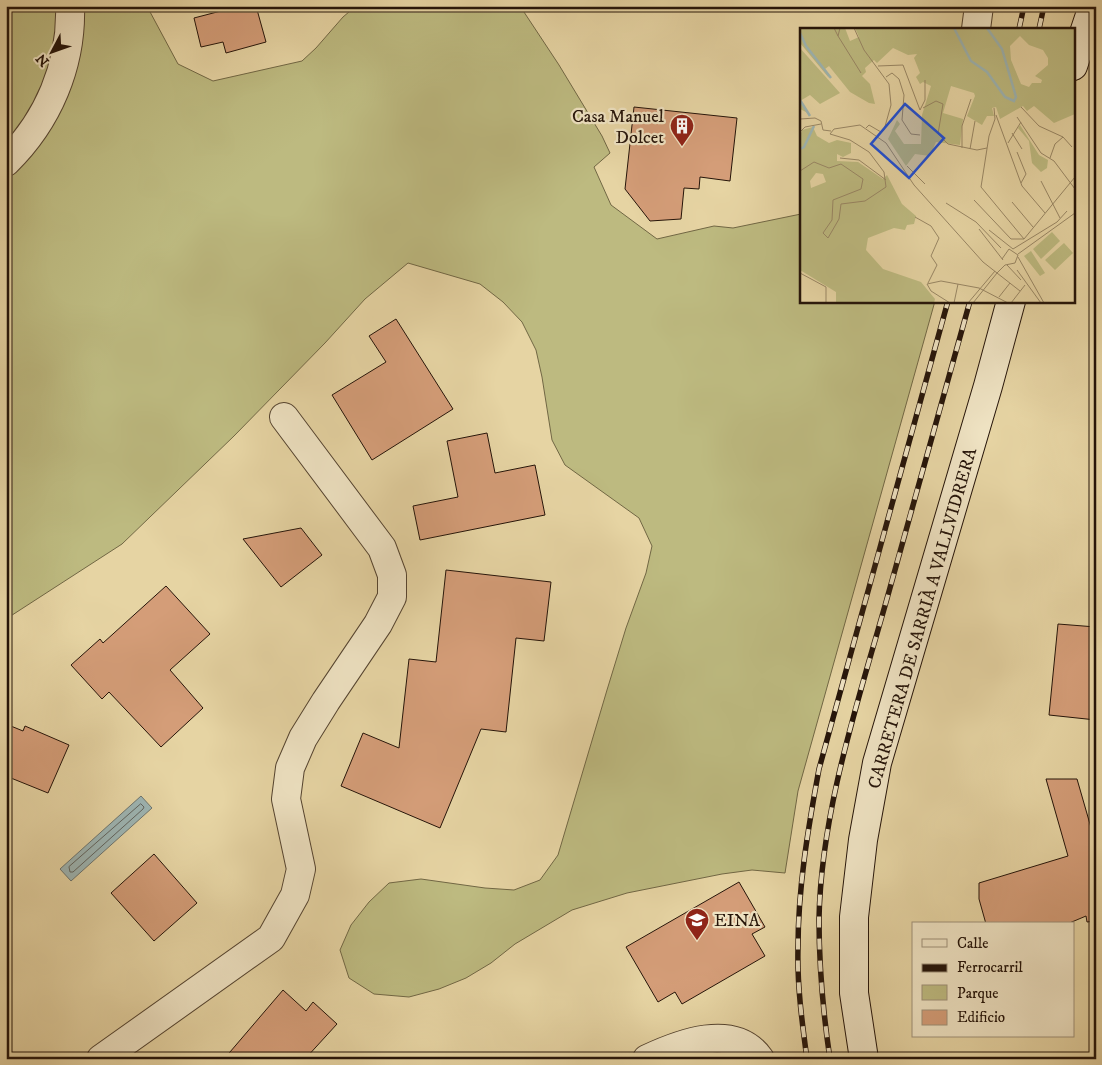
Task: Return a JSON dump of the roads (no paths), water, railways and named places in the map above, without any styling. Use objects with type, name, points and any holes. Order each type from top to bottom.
[{"type":"street","points":[[6,162],[18,150],[38,123],[55,92],[65,58],[70,24],[70,6]]},
{"type":"street","points":[[976,28],[979,6]]},
{"type":"street","points":[[1074,63],[1094,6]]},
{"type":"street","name":"CARRETERA DE SARRIÀ A VALLVIDRERA","points":[[864,1059],[854,992],[854,917],[863,840],[875,773],[1011,302]]},
{"type":"street","points":[[101,1059],[271,938],[295,895],[300,869],[286,799],[290,768],[303,738],[378,624],[392,597],[392,575],[382,548],[284,417]]},
{"type":"street","points":[[647,1059],[689,1042],[719,1039],[744,1045],[760,1059]]},
{"type":"water","points":[[141,796],[152,808],[71,881],[60,869]]},
{"type":"railway","points":[[1019,28],[1024,6]]},
{"type":"railway","points":[[1039,28],[1044,6]]},
{"type":"railway","points":[[807,1059],[799,990],[798,925],[804,858],[819,769],[948,302]]},
{"type":"railway","points":[[830,1059],[822,989],[819,919],[821,878],[834,796],[854,714],[970,302]]},
{"type":"place","name":"Casa Manuel Dolcet","points":[[682,147]]},
{"type":"place","name":"EINA","points":[[697,941]]}]
